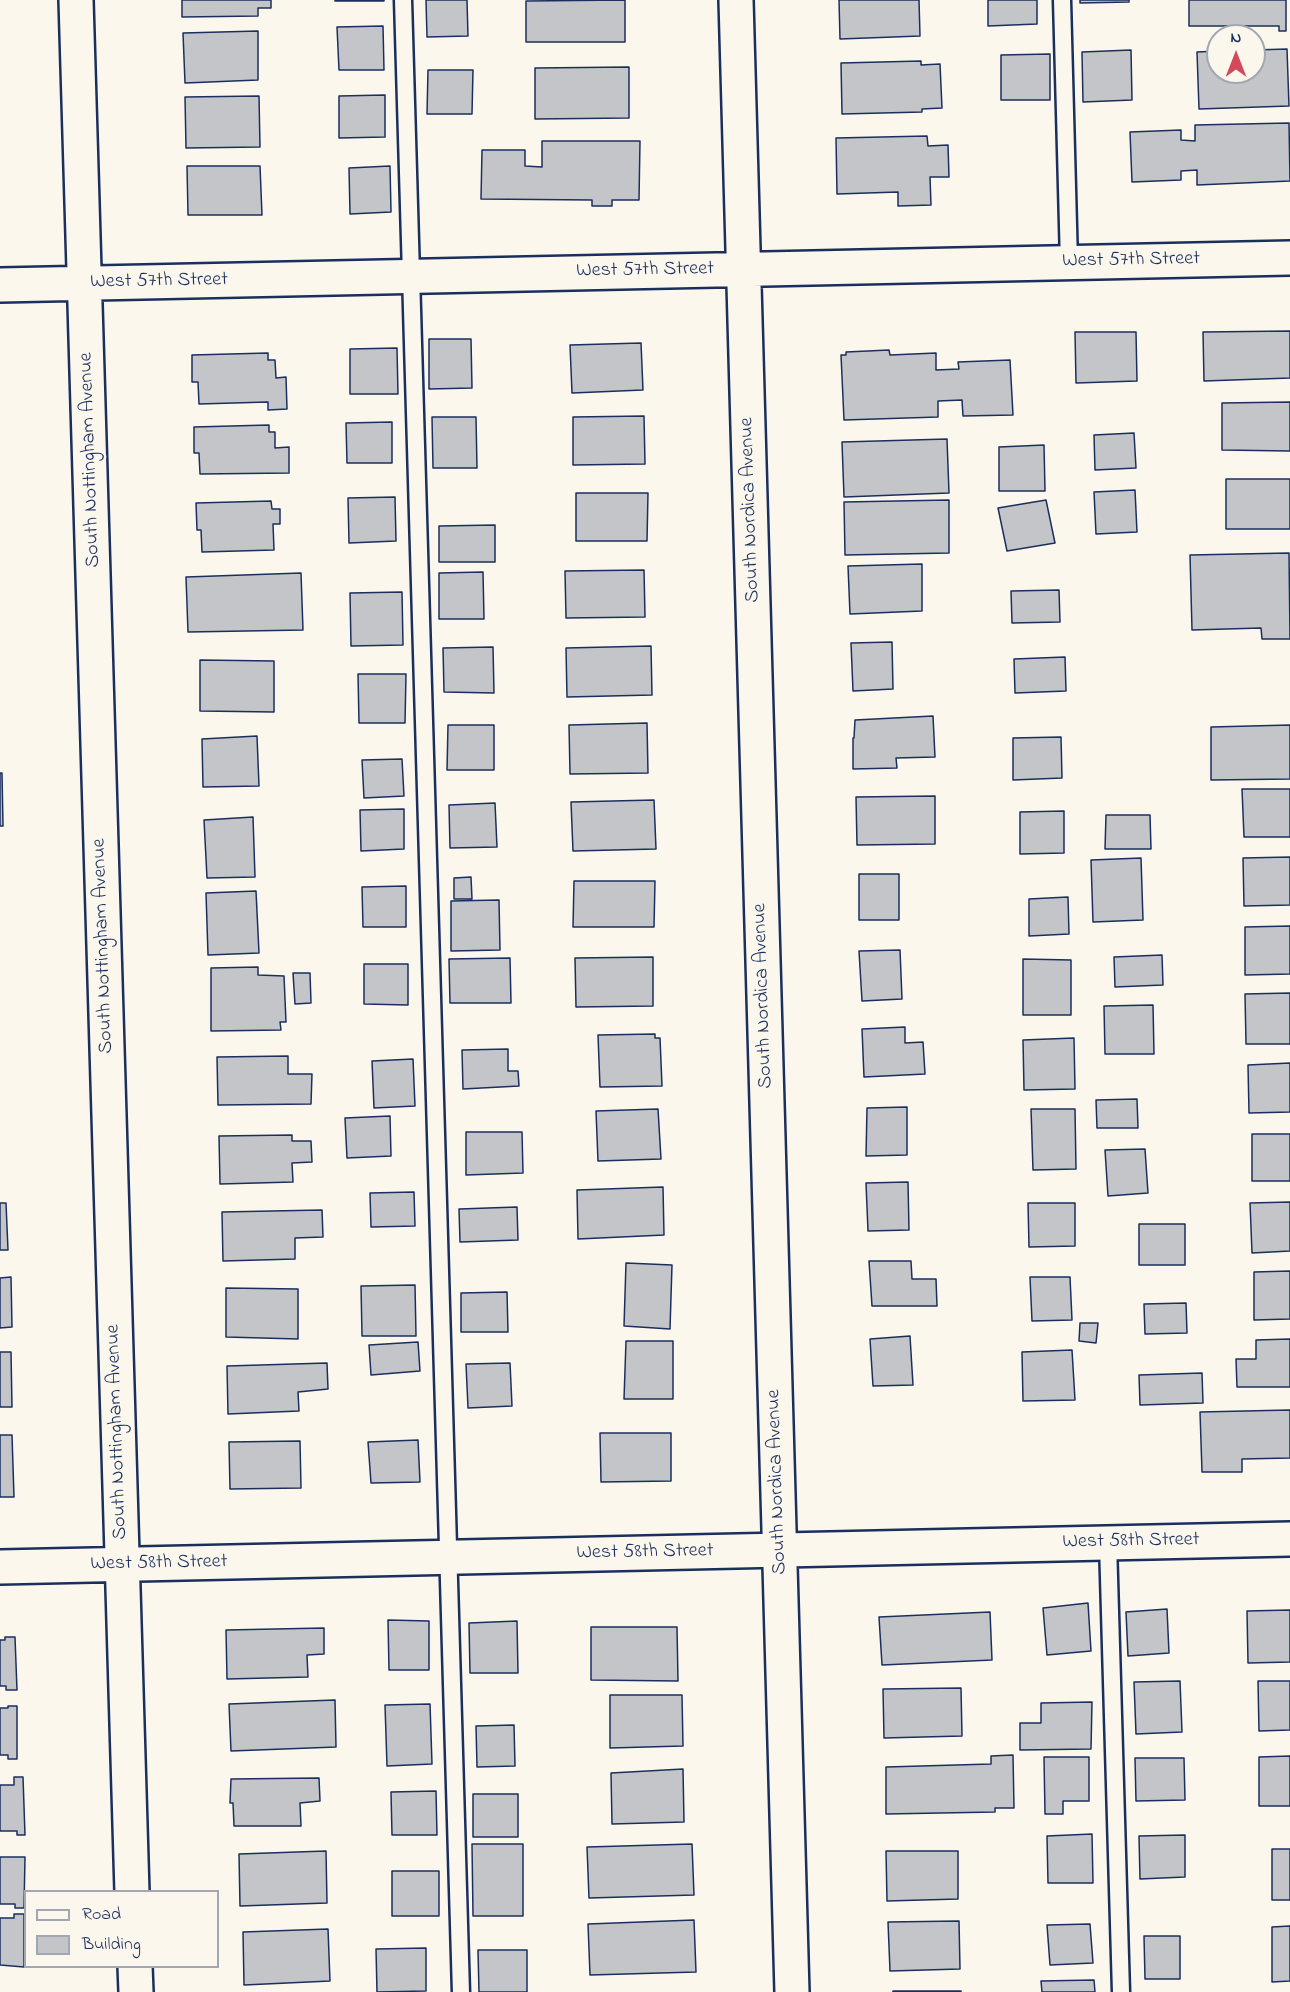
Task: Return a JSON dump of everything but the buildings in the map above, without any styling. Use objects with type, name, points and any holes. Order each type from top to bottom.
[{"type":"street","name":"South Nottingham Avenue","points":[[76,0],[132,1890]]},
{"type":"street","name":"South Nordica Avenue","points":[[736,0],[792,1992]]},
{"type":"street","name":"West 57th Street","points":[[0,285],[1290,258]]},
{"type":"street","name":"West 58th Street","points":[[0,1567],[1290,1539]]},
{"type":"street","points":[[135,1968],[136,1992]]},
{"type":"lane","points":[[403,0],[461,1992]]},
{"type":"lane","points":[[1062,0],[1069,263]]},
{"type":"lane","points":[[1108,1543],[1121,1992]]}]
